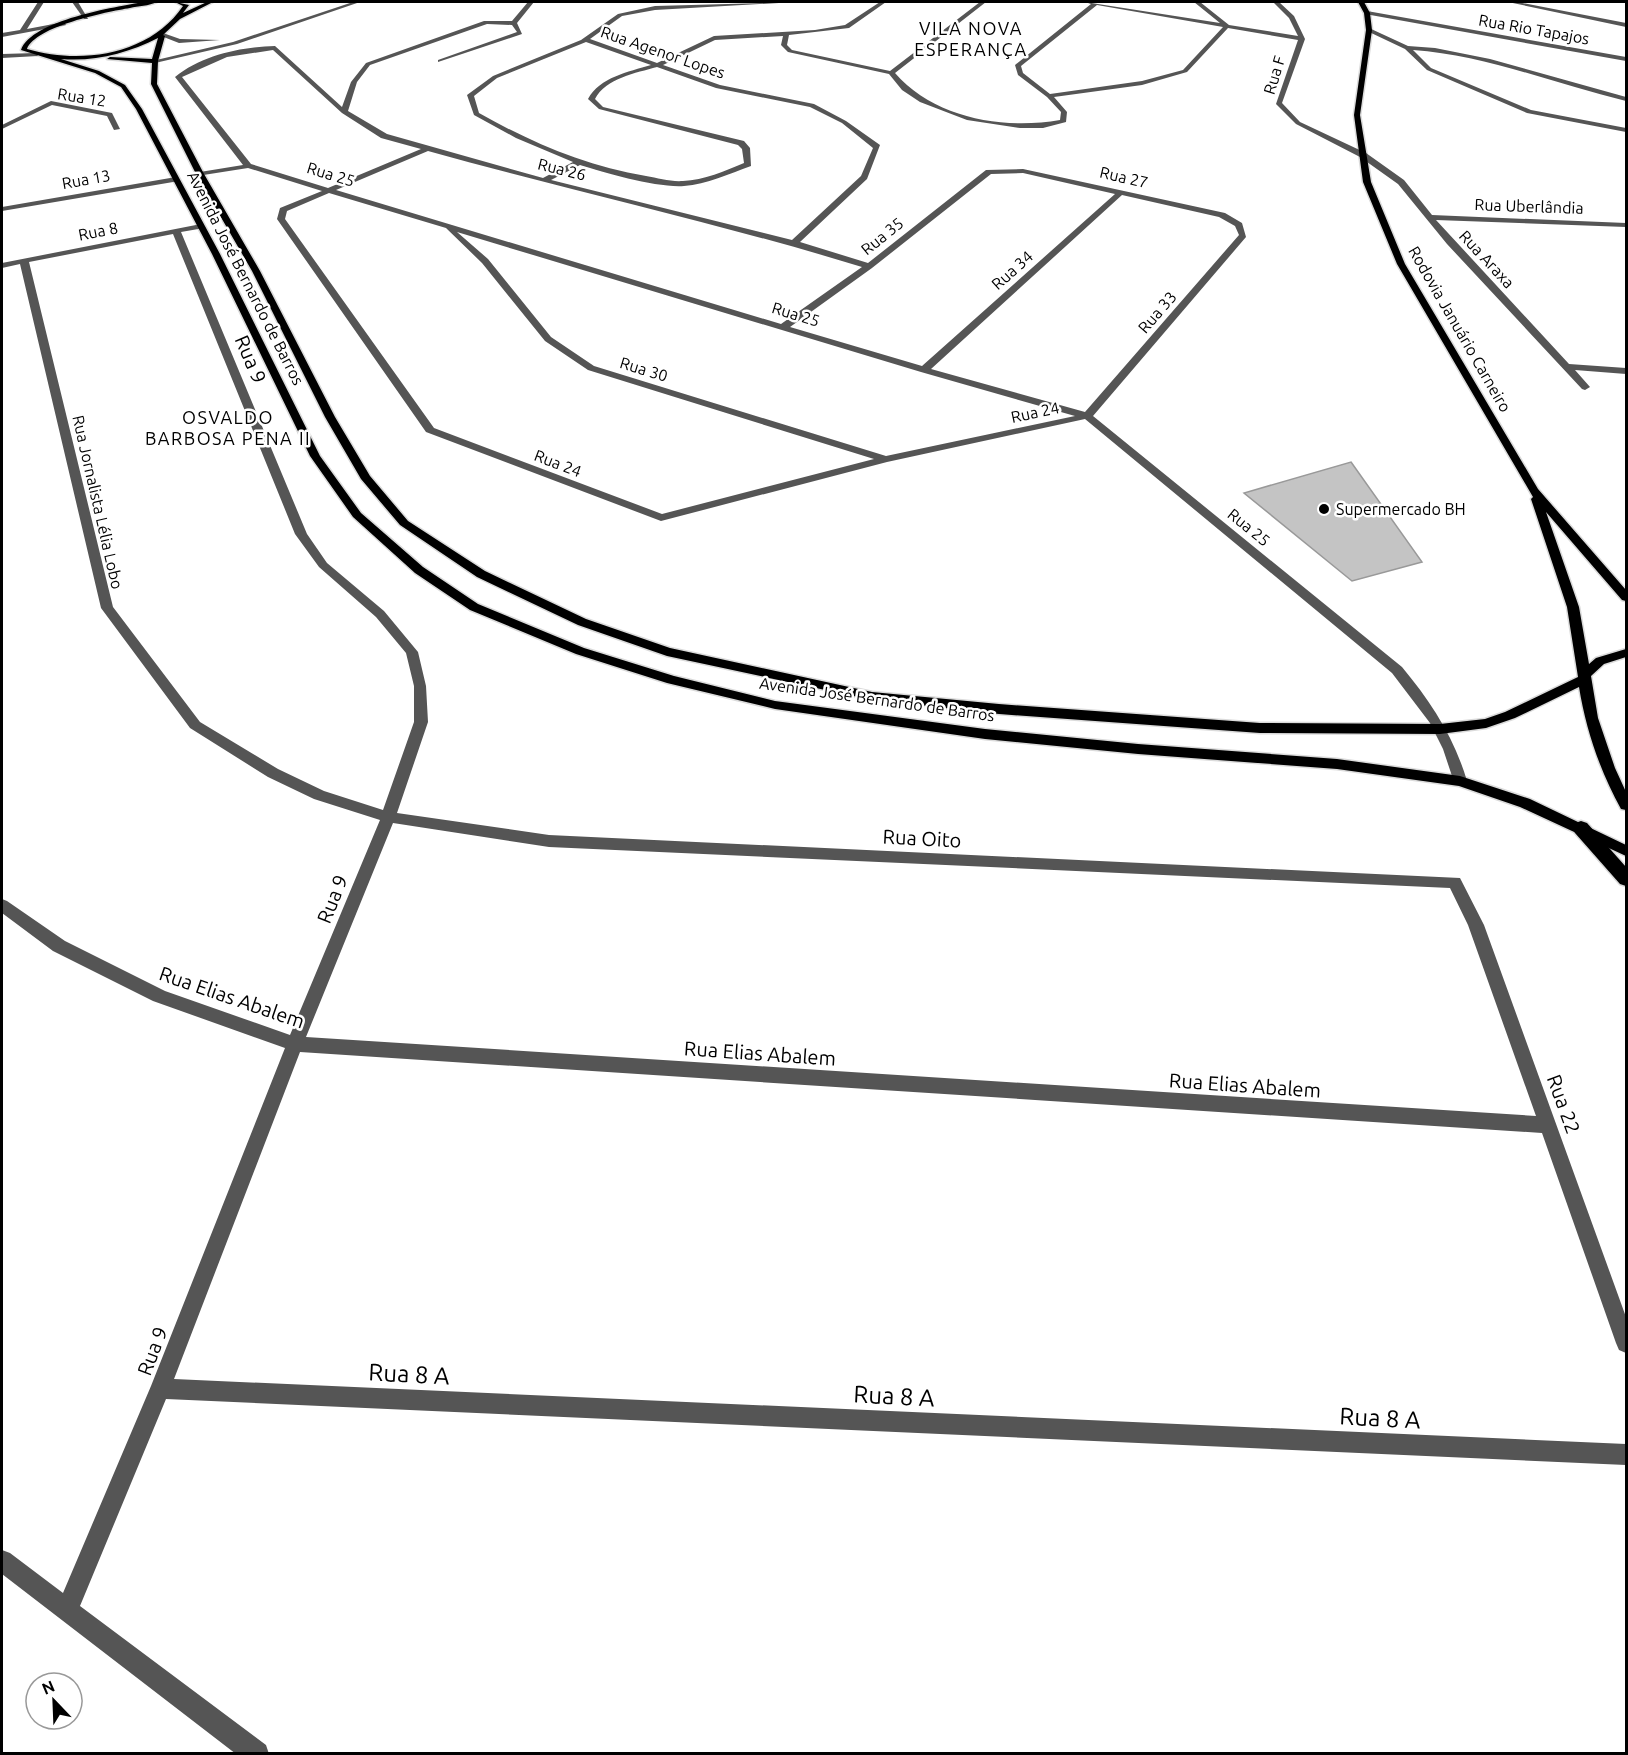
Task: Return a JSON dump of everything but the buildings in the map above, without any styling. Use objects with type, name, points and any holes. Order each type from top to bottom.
[{"type":"highway","points":[[1581,828],[1626,879]]},
{"type":"main road","points":[[141,2],[64,24],[28,40],[24,50],[53,59],[84,57],[132,48],[163,36],[181,17],[210,2]]},
{"type":"main road","points":[[127,6],[154,2]]},
{"type":"main road","points":[[178,2],[186,5],[181,17]]},
{"type":"main road","name":"Rodovia Januário Carneiro","points":[[1361,2],[1367,13],[1369,30],[1357,115],[1367,183],[1401,264],[1533,490],[1626,597]]},
{"type":"main road","name":"Avenida José Bernardo de Barros","points":[[163,36],[154,61],[154,84],[200,174],[256,271],[365,477],[404,523],[481,574],[582,622],[668,652],[872,696],[999,709],[1260,728],[1440,729],[1486,723],[1510,715],[1585,676]]},
{"type":"main road","points":[[84,57],[154,61]]},
{"type":"main road","name":"Avenida José Bernardo de Barros","points":[[53,59],[98,72],[123,86],[139,109],[201,226],[315,456],[357,515],[419,570],[474,607],[580,651],[672,680],[775,705],[985,734],[1138,749],[1337,764],[1460,781],[1525,803],[1626,851]]},
{"type":"main road","name":"Rodovia Januário Carneiro","points":[[1533,490],[1573,607],[1594,728],[1608,768],[1626,805]]},
{"type":"main road","points":[[1585,676],[1600,661],[1626,653]]},
{"type":"street","points":[[22,32],[41,2]]},
{"type":"street","points":[[75,2],[86,18]]},
{"type":"street","points":[[163,36],[179,41],[201,42],[229,38],[263,29],[336,2]]},
{"type":"street","points":[[154,61],[234,43],[357,2]]},
{"type":"street","points":[[514,23],[531,2]]},
{"type":"street","points":[[793,2],[655,8],[620,15],[585,39],[495,76],[471,95],[476,114],[512,136],[579,162],[641,178],[684,184],[723,174],[748,164],[746,148],[741,143],[601,108],[591,99],[597,87],[623,75],[658,65],[714,38],[815,32],[847,27],[884,2]]},
{"type":"street","points":[[891,73],[983,2]]},
{"type":"street","points":[[786,33],[784,45],[790,51],[891,73],[910,94],[929,105],[968,117],[1034,127],[1063,123],[1064,112],[1049,96],[1020,74],[1018,65],[1092,2],[1302,39]]},
{"type":"street","points":[[1197,2],[1227,26]]},
{"type":"street","name":"Rua F","points":[[1276,2],[1292,17],[1302,39],[1278,103],[1298,123],[1363,155]]},
{"type":"street","points":[[1511,2],[1626,25]]},
{"type":"street","points":[[1527,5],[1549,2]]},
{"type":"street","name":"Rua Rio Tapajos","points":[[1367,13],[1626,58]]},
{"type":"street","points":[[344,112],[354,81],[368,64],[486,22],[514,23]]},
{"type":"street","points":[[440,61],[520,33],[514,23]]},
{"type":"street","points":[[2,35],[64,24]]},
{"type":"street","points":[[1049,96],[1142,82],[1185,71],[1227,26]]},
{"type":"street","points":[[1369,30],[1407,48],[1429,69],[1529,112],[1626,130]]},
{"type":"street","name":"Rua Agenor Lopes","points":[[585,39],[718,87],[812,105],[844,122],[877,147],[864,177],[794,243]]},
{"type":"street","name":"Rua 26","points":[[248,165],[178,77],[195,66],[242,50],[275,48],[344,112],[384,136],[544,181],[794,243],[869,266]]},
{"type":"street","points":[[1407,48],[1444,50],[1592,92],[1626,99]]},
{"type":"street","points":[[2,56],[36,55]]},
{"type":"street","name":"Rua 12","points":[[2,127],[51,103],[110,114],[116,129]]},
{"type":"street","name":"Rua 24","points":[[426,149],[283,210],[281,219],[430,430],[661,518],[886,459],[1087,416]]},
{"type":"street","name":"Rua Araxa","points":[[1363,155],[1401,182],[1429,217],[1585,387]]},
{"type":"street","points":[[544,181],[579,162]]},
{"type":"street","points":[[200,174],[248,165]]},
{"type":"street","name":"Rua 25","points":[[248,165],[329,192],[924,370],[1087,416],[1397,670],[1431,711],[1454,754],[1460,781]]},
{"type":"street","name":"Rua 27","points":[[999,170],[1023,171],[1222,215],[1239,225]]},
{"type":"street","name":"Rua 35","points":[[783,327],[869,266],[982,175],[999,170]]},
{"type":"street","name":"Rua 13","points":[[2,209],[176,178]]},
{"type":"street","name":"Rua 34","points":[[924,370],[1120,192]]},
{"type":"street","name":"Rua Uberlândia","points":[[1429,217],[1626,225]]},
{"type":"street","name":"Rua 30","points":[[444,225],[484,261],[548,339],[591,369],[886,459]]},
{"type":"street","name":"Rua 33","points":[[1087,416],[1243,235],[1239,225]]},
{"type":"street","name":"Rua 8","points":[[2,265],[201,226]]},
{"type":"street","name":"Rua 9","points":[[67,1610],[160,1389],[295,1044],[388,817],[421,722],[420,686],[412,652],[380,614],[323,566],[301,534],[176,231]]},
{"type":"street","name":"Rua Jornalista Lélia Lobo","points":[[24,261],[107,608],[195,725],[273,773],[319,795],[388,817]]},
{"type":"street","points":[[1567,368],[1626,371]]},
{"type":"street","name":"Rua Oito","points":[[388,817],[549,841],[1455,882]]},
{"type":"street","name":"Rua 22","points":[[1455,882],[1476,925],[1550,1125],[1626,1343]]},
{"type":"street","name":"Rua Elias Abalem","points":[[2,905],[59,946],[159,996],[295,1044],[1550,1125]]},
{"type":"street","name":"Rua 8 A","points":[[160,1389],[1626,1455]]},
{"type":"street","points":[[2,1561],[257,1754]]},
{"type":"place","name":"Supermercado BH","points":[[1324,509]]},
{"type":"district","name":"VILA NOVA ESPERANÇA","points":[[971,38]]},
{"type":"district","name":"OSVALDO BARBOSA PENA II","points":[[228,427]]}]
